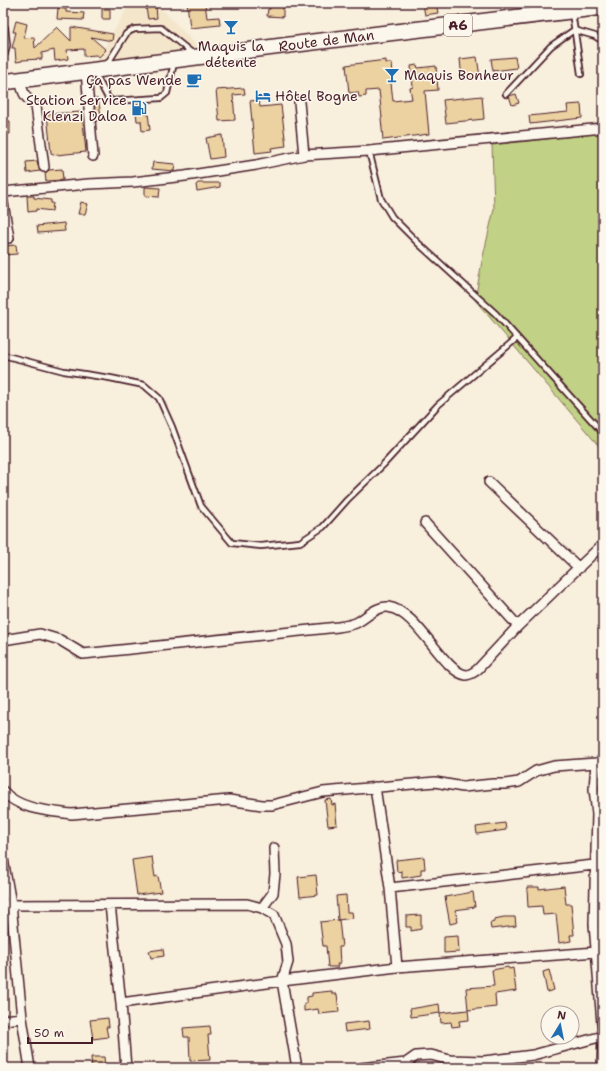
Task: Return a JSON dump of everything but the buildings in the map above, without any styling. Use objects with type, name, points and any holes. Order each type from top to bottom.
[{"type":"highway","name":"Route de Man","points":[[3,82],[603,7]]},
{"type":"street","points":[[3,28],[6,45],[3,53]]},
{"type":"street","points":[[93,156],[95,70]]},
{"type":"street","points":[[20,80],[22,92],[36,106],[44,167]]},
{"type":"street","points":[[300,102],[304,155]]},
{"type":"street","points":[[3,192],[88,184],[133,182],[185,176],[256,165],[304,155],[369,151],[603,128]]},
{"type":"street","points":[[3,203],[9,238]]},
{"type":"street","points":[[489,482],[579,568]]},
{"type":"street","points":[[425,523],[518,626]]},
{"type":"street","points":[[3,640],[40,634],[60,640],[83,654],[338,628],[355,623],[380,608],[386,607],[393,608],[406,616],[426,636],[450,666],[466,675],[477,670],[518,626],[603,544]]},
{"type":"street","points":[[3,791],[6,795],[24,805],[48,811],[72,814],[229,800],[248,804],[272,805],[323,792],[375,787],[435,782],[463,787],[506,784],[519,782],[536,771],[554,766],[599,762],[594,789],[597,814],[599,864],[594,924],[603,1036],[602,1068]]},
{"type":"street","points":[[375,787],[390,888],[397,968]]},
{"type":"street","points":[[262,908],[274,893],[276,874],[274,848]]},
{"type":"street","points":[[3,859],[7,905],[30,1068]]},
{"type":"street","points":[[390,888],[599,864]]},
{"type":"street","points":[[7,905],[247,904],[262,908],[274,915],[286,944],[288,962],[282,981],[297,1068]]},
{"type":"street","points":[[110,905],[121,1003],[126,1068]]},
{"type":"street","points":[[121,1003],[282,981],[397,968],[596,952]]},
{"type":"street","points":[[3,1020],[22,1018]]},
{"type":"street","points":[[361,1068],[406,1065],[416,1056],[431,1055],[450,1060],[484,1061],[533,1055],[603,1036]]},
{"type":"lane","points":[[571,11],[581,74]]},
{"type":"lane","points":[[175,60],[167,93],[161,98],[112,101],[108,98],[95,70],[126,34],[135,29],[161,28],[196,57]]},
{"type":"lane","points":[[574,30],[595,36],[603,41]]},
{"type":"lane","points":[[506,94],[552,46],[574,30]]},
{"type":"lane","points":[[369,151],[381,199],[392,217],[418,243],[496,314],[603,433]]},
{"type":"lane","points":[[3,354],[64,371],[144,385],[159,398],[172,427],[201,506],[232,543],[261,546],[300,542],[323,526],[438,406],[517,338]]},
{"type":"shaded area","points":[[157,4],[201,50],[95,63],[128,7]]},
{"type":"green space","points":[[603,133],[603,451],[475,300],[494,209],[492,145]]},
{"type":"place","name":"Maquis la détente","points":[[231,27]]},
{"type":"place","name":"Maquis Bonheur","points":[[392,75]]},
{"type":"place","name":"Ça pas Wende","points":[[194,80]]},
{"type":"place","name":"Hôtel Bogne","points":[[263,96]]},
{"type":"place","name":"Station Service Klenzi Daloa","points":[[139,108]]}]
